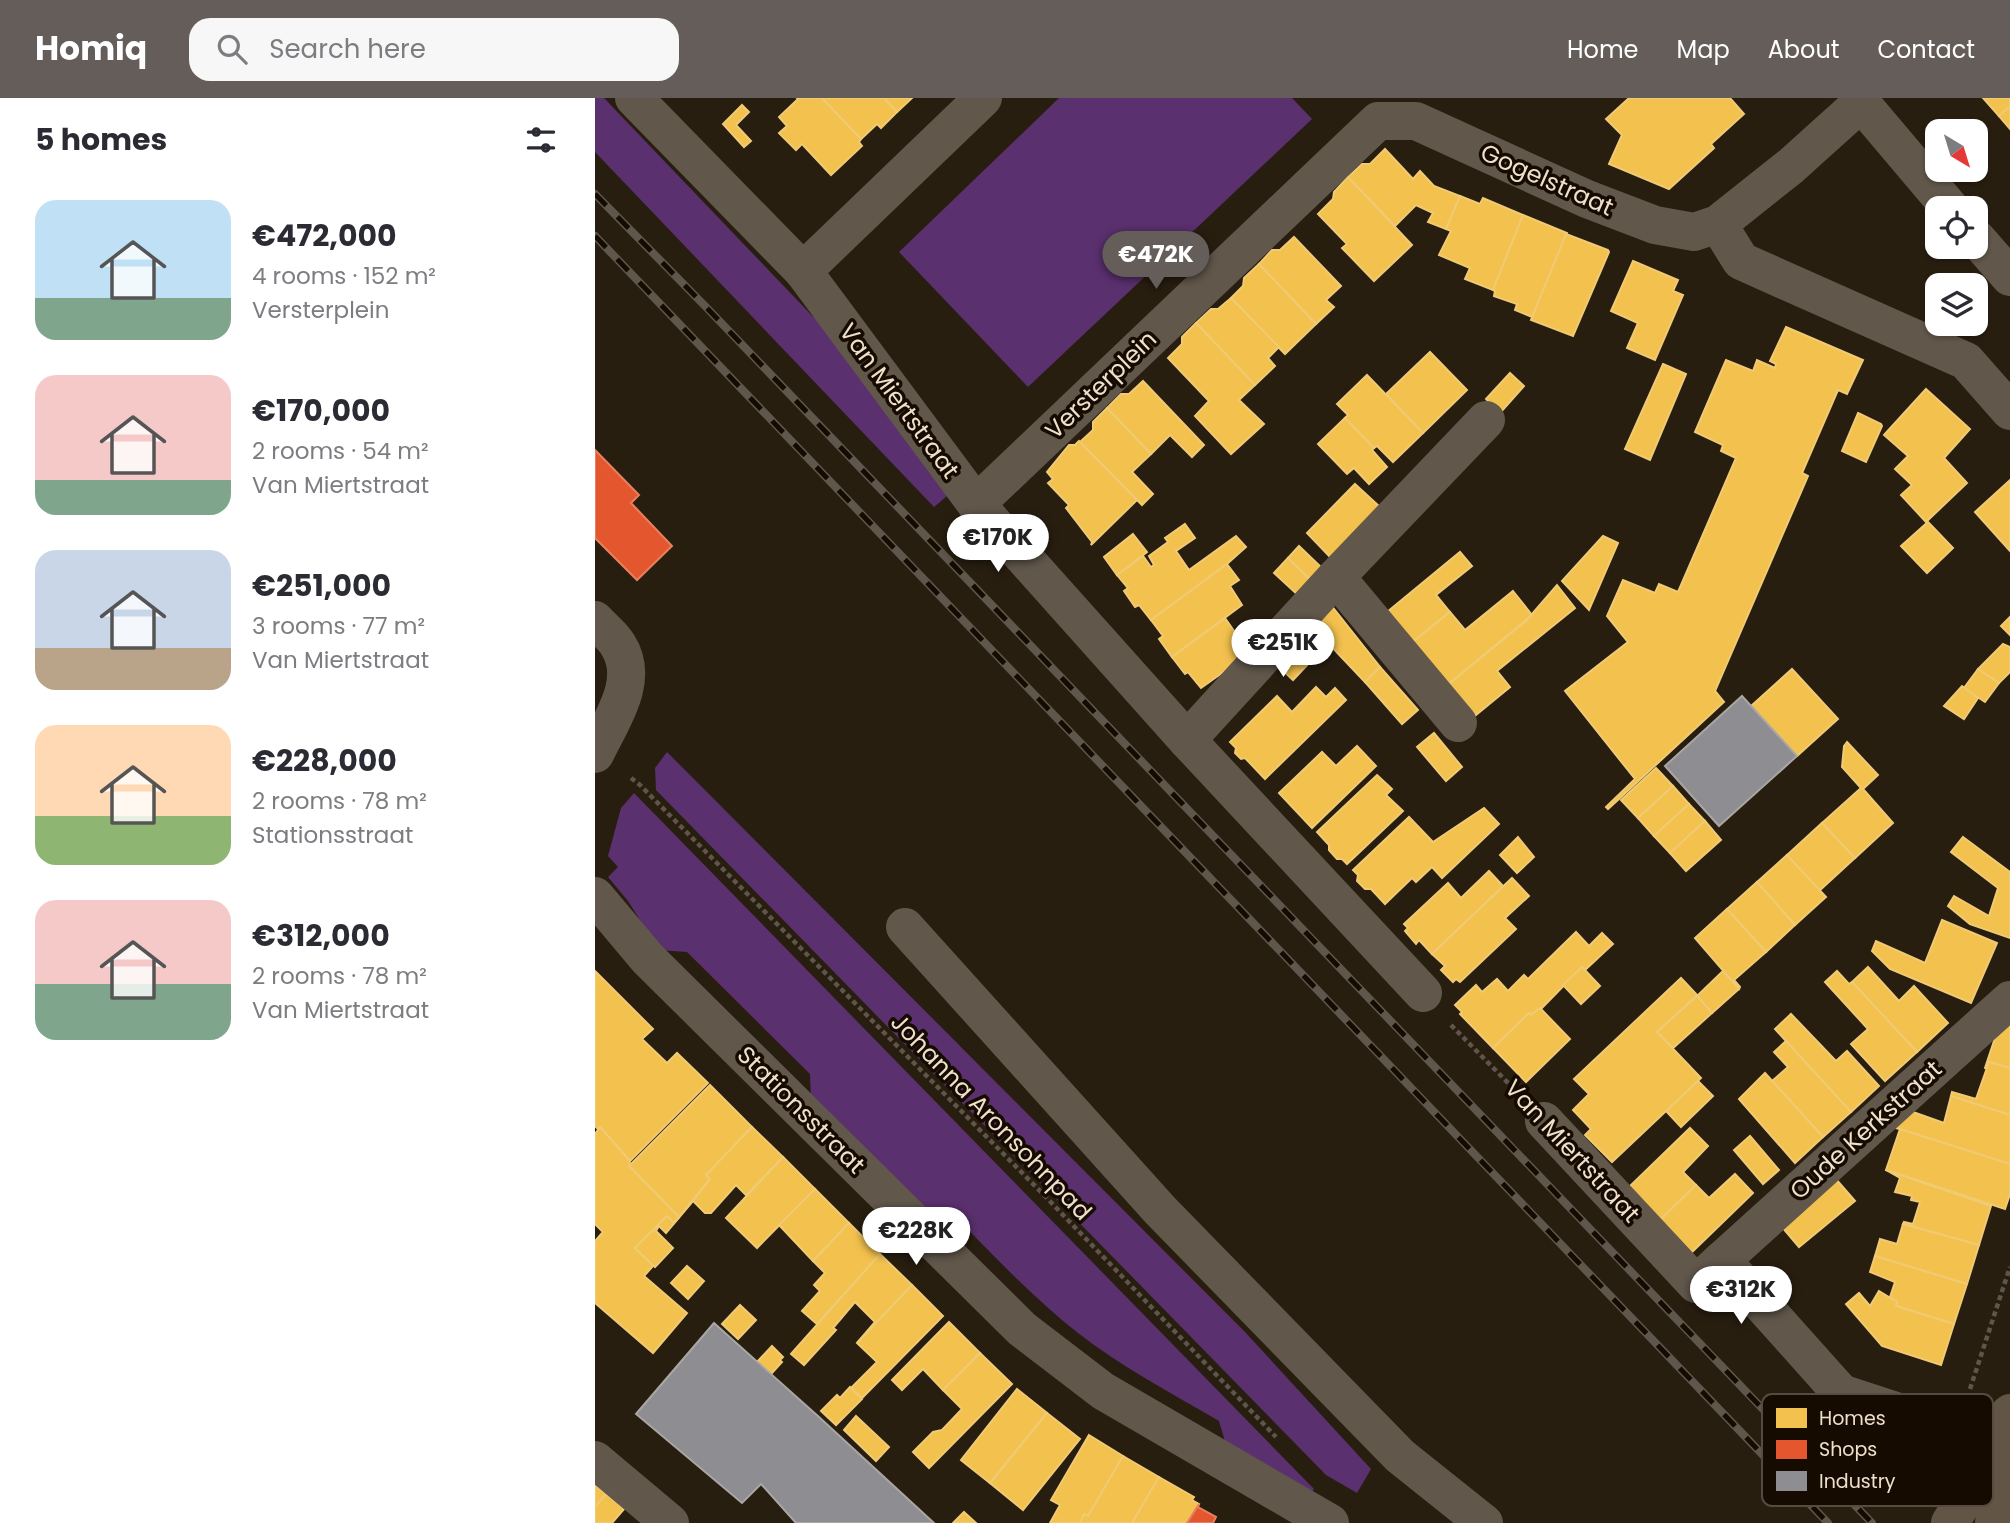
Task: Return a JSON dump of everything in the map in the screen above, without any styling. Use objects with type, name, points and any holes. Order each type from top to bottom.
[{"type":"main road","points":[[1993,1447],[2006,1424]]},
{"type":"main road","points":[[1994,1523],[2006,1424]]},
{"type":"main road","points":[[1950,1523],[1960,1506]]},
{"type":"street","name":"Van Miertstraat","points":[[635,98],[803,271],[975,504],[1187,740],[1423,993]]},
{"type":"street","points":[[803,271],[983,98]]},
{"type":"street","points":[[1859,100],[1940,196]]},
{"type":"street","name":"Gogelstraat","points":[[1378,121],[1416,121],[1587,199],[1655,225],[1694,232],[1718,224],[1791,166],[1859,100]]},
{"type":"street","name":"Versterplein","points":[[975,504],[1378,121]]},
{"type":"street","points":[[1718,224],[1741,261],[1966,361],[2010,411]]},
{"type":"street","points":[[1988,250],[2007,268]]},
{"type":"street","points":[[1187,740],[1486,419]]},
{"type":"street","points":[[1336,578],[1458,723]]},
{"type":"street","points":[[595,620],[618,645],[627,668],[625,690],[595,754]]},
{"type":"street","name":"Stationsstraat","points":[[595,895],[648,959],[1021,1329],[1103,1391],[1329,1523]]},
{"type":"street","points":[[905,927],[1170,1219],[1400,1456],[1483,1523]]},
{"type":"street","name":"Oude Kerkstraat","points":[[1722,1260],[2010,1000]]},
{"type":"street","name":"Van Miertstraat","points":[[1545,1121],[1696,1284],[1722,1260]]},
{"type":"street","points":[[1722,1260],[1843,1394]]},
{"type":"street","points":[[595,1460],[670,1523]]},
{"type":"path","name":"Johanna Aronsohnpad","points":[[595,754],[650,794],[1042,1193],[1278,1439]]},
{"type":"path","name":"Van Miertstraat","points":[[1423,993],[1545,1121]]},
{"type":"shaded area","points":[[595,98],[604,98],[821,325],[947,496],[934,507],[595,152]]},
{"type":"shaded area","points":[[1059,98],[1292,98],[1312,119],[1028,387],[899,252]]},
{"type":"shaded area","points":[[667,752],[1245,1332],[1371,1469],[1357,1493],[1326,1475],[656,790],[655,768]]},
{"type":"shaded area","points":[[634,793],[1314,1489],[1310,1495],[1226,1445],[1219,1421],[1129,1368],[1078,1333],[1026,1288],[946,1207],[920,1208],[811,1100],[810,1074],[687,952],[659,950],[628,901],[608,877],[618,867],[608,856],[621,808]]},
{"type":"building: Homes","points":[[797,98],[822,98],[861,139],[859,142],[862,146],[831,175],[802,144],[796,150],[779,133],[787,126],[779,117]]},
{"type":"building: Homes","points":[[822,98],[884,98],[897,112],[881,128],[877,124],[861,139]]},
{"type":"building: Homes","points":[[884,98],[912,98],[897,112]]},
{"type":"building: Homes","points":[[1629,98],[1730,98],[1744,114],[1711,144],[1714,148],[1669,189],[1609,164],[1622,135],[1606,119]]},
{"type":"building: Homes","points":[[1983,98],[2010,98],[2010,106],[1999,116]]},
{"type":"building: Homes","points":[[742,105],[749,112],[736,125],[751,141],[744,147],[723,124]]},
{"type":"building: Homes","points":[[2010,106],[2010,129],[1999,116]]},
{"type":"building: Homes","points":[[1385,149],[1413,179],[1420,171],[1434,186],[1460,196],[1446,229],[1428,222],[1433,213],[1416,205],[1395,226],[1348,177],[1362,164],[1370,164]]},
{"type":"building: Homes","points":[[1348,177],[1412,245],[1374,281],[1342,248],[1347,244],[1318,214],[1333,199],[1334,192]]},
{"type":"building: Homes","points":[[1460,196],[1480,204],[1483,198],[1523,215],[1493,290],[1465,279],[1470,268],[1439,255],[1451,231],[1446,229]]},
{"type":"building: Homes","points":[[1523,215],[1567,233],[1532,317],[1515,310],[1517,304],[1494,296],[1493,290]]},
{"type":"building: Homes","points":[[1566,234],[1609,252],[1573,336],[1531,320]]},
{"type":"building: Homes","points":[[1294,237],[1341,286],[1326,300],[1334,307],[1316,324],[1259,264],[1272,250],[1280,250]]},
{"type":"building: Homes","points":[[1633,261],[1678,280],[1673,291],[1683,295],[1655,360],[1627,348],[1638,323],[1611,311]]},
{"type":"building: Homes","points":[[1259,264],[1316,324],[1285,354],[1231,298],[1243,286],[1244,278]]},
{"type":"building: Homes","points":[[1231,298],[1279,347],[1268,358],[1275,366],[1255,385],[1196,323],[1211,309],[1218,309]]},
{"type":"building: Homes","points":[[1196,323],[1255,385],[1239,400],[1264,424],[1231,454],[1195,416],[1209,401],[1168,358],[1182,344],[1182,337]]},
{"type":"building: Homes","points":[[1786,327],[1863,360],[1847,394],[1838,390],[1802,473],[1808,476],[1715,691],[1724,702],[1608,809],[1606,807],[1635,779],[1565,691],[1628,642],[1607,616],[1623,580],[1655,593],[1659,584],[1678,592],[1736,458],[1721,451],[1723,445],[1695,432],[1726,360],[1753,371],[1757,360],[1775,368],[1776,364],[1770,361]]},
{"type":"building: Homes","points":[[1430,352],[1467,390],[1423,433],[1386,394]]},
{"type":"building: Homes","points":[[1663,364],[1686,374],[1650,460],[1625,449]]},
{"type":"building: Homes","points":[[1510,373],[1524,386],[1500,413],[1486,399]]},
{"type":"building: Homes","points":[[1367,375],[1423,433],[1393,462],[1377,446],[1374,448],[1345,418],[1348,415],[1337,404]]},
{"type":"building: Homes","points":[[1143,381],[1204,445],[1192,457],[1170,435],[1151,454],[1107,408],[1121,394],[1129,394]]},
{"type":"building: Homes","points":[[1926,389],[1970,429],[1944,458],[1967,483],[1926,522],[1901,495],[1912,485],[1895,469],[1908,456],[1884,435]]},
{"type":"building: Homes","points":[[1107,408],[1151,454],[1132,472],[1153,494],[1142,505],[1080,442],[1093,430],[1093,422]]},
{"type":"building: Homes","points":[[1858,413],[1882,426],[1866,462],[1842,451]]},
{"type":"building: Homes","points":[[1345,418],[1374,448],[1372,450],[1387,467],[1369,484],[1354,468],[1347,474],[1318,444]]},
{"type":"building: Homes","points":[[1079,441],[1137,500],[1091,545],[1092,542],[1066,508],[1069,505],[1048,483],[1053,479],[1047,472],[1069,445],[1075,445]]},
{"type":"building: Homes","points":[[2010,480],[2010,551],[1975,512]]},
{"type":"building: Homes","points":[[1355,484],[1380,507],[1332,559],[1307,533]]},
{"type":"building: Homes","points":[[1928,522],[1953,548],[1927,573],[1901,546]]},
{"type":"building: Homes","points":[[1185,524],[1195,538],[1176,551],[1189,570],[1236,536],[1246,547],[1151,620],[1139,605],[1135,607],[1124,591],[1128,588],[1117,575],[1143,556],[1151,567],[1154,565],[1149,556],[1168,542],[1165,538]]},
{"type":"building: Homes","points":[[1133,534],[1147,552],[1117,575],[1104,557]]},
{"type":"building: Homes","points":[[1603,536],[1618,543],[1589,610],[1562,581]]},
{"type":"building: Homes","points":[[1299,546],[1324,570],[1313,582],[1288,558]]},
{"type":"building: Homes","points":[[1460,552],[1472,566],[1436,595],[1450,612],[1410,644],[1386,613]]},
{"type":"building: Homes","points":[[1288,558],[1311,581],[1298,595],[1274,573]]},
{"type":"building: Homes","points":[[1227,564],[1239,580],[1230,586],[1242,605],[1172,657],[1159,639],[1163,636],[1151,620]]},
{"type":"building: Homes","points":[[1557,585],[1575,608],[1497,671],[1510,687],[1471,719],[1445,687],[1526,621]]},
{"type":"building: Homes","points":[[1513,591],[1532,615],[1445,687],[1410,644],[1450,612],[1465,630]]},
{"type":"building: Homes","points":[[1331,605],[1380,667],[1365,682],[1328,643],[1293,680],[1276,664]]},
{"type":"building: Homes","points":[[2010,617],[2010,635],[2001,626]]},
{"type":"building: Homes","points":[[1225,618],[1239,638],[1263,621],[1274,636],[1201,688],[1188,672],[1185,674],[1172,657]]},
{"type":"building: Homes","points":[[2003,644],[2010,647],[2010,672],[1999,683],[1978,669]]},
{"type":"building: Homes","points":[[1380,667],[1418,710],[1402,724],[1365,682]]},
{"type":"building: Homes","points":[[1792,669],[1838,719],[1797,756],[1751,706]]},
{"type":"building: Homes","points":[[1978,669],[1999,683],[1985,702],[1964,688]]},
{"type":"building: Homes","points":[[1962,686],[1978,698],[1964,719],[1944,706]]},
{"type":"building: Homes","points":[[1316,687],[1326,697],[1335,688],[1346,700],[1265,779],[1245,758],[1241,759],[1235,753],[1236,748],[1230,742],[1277,696],[1292,712]]},
{"type":"building: Homes","points":[[1434,733],[1462,767],[1446,781],[1417,747]]},
{"type":"building: Homes","points":[[1847,742],[1878,775],[1863,789],[1893,823],[1855,858],[1822,823],[1861,788],[1842,767],[1844,746]]},
{"type":"building: Homes","points":[[1357,746],[1376,766],[1312,828],[1279,793],[1322,752],[1336,766]]},
{"type":"building: Homes","points":[[1656,768],[1673,786],[1638,818],[1621,800]]},
{"type":"building: Homes","points":[[1377,775],[1392,789],[1386,795],[1403,811],[1347,864],[1342,859],[1337,859],[1317,832]]},
{"type":"building: Homes","points":[[1673,786],[1689,804],[1654,836],[1638,818]]},
{"type":"building: Homes","points":[[1689,804],[1705,821],[1670,853],[1654,836]]},
{"type":"building: Homes","points":[[1484,808],[1499,824],[1442,878],[1432,867],[1416,882],[1412,878],[1385,904],[1371,889],[1365,889],[1357,881],[1358,875],[1353,870],[1409,817],[1433,842]]},
{"type":"building: Homes","points":[[1705,821],[1721,840],[1686,871],[1670,853]]},
{"type":"building: Homes","points":[[1822,823],[1855,858],[1819,891],[1787,855]]},
{"type":"building: Homes","points":[[1518,837],[1534,857],[1517,873],[1500,855]]},
{"type":"building: Homes","points":[[1963,837],[2010,872],[2010,938],[1970,924],[1948,906],[1954,896],[1989,916],[1998,888],[1951,852]]},
{"type":"building: Homes","points":[[1787,855],[1826,897],[1795,925],[1757,882]]},
{"type":"building: Homes","points":[[1489,871],[1503,886],[1432,954],[1419,940],[1416,944],[1405,931],[1408,928],[1404,924],[1448,883],[1461,898]]},
{"type":"building: Homes","points":[[1512,878],[1529,896],[1505,918],[1516,929],[1460,982],[1456,979],[1453,982],[1441,970],[1445,966],[1432,954]]},
{"type":"building: Homes","points":[[1757,882],[1795,925],[1766,952],[1727,909]]},
{"type":"building: Homes","points":[[1727,909],[1766,952],[1734,980],[1739,989],[1695,938]]},
{"type":"building: Homes","points":[[1942,920],[1997,943],[1971,1003],[1890,969],[1872,951],[1876,941],[1925,963]]},
{"type":"building: Homes","points":[[1576,932],[1589,946],[1602,933],[1613,944],[1585,970],[1582,967],[1541,1009],[1531,1015],[1529,1013],[1493,1048],[1460,1014],[1462,1012],[1455,1005],[1476,985],[1482,992],[1497,979],[1508,991],[1524,975],[1528,979]]},
{"type":"building: Homes","points":[[1582,967],[1600,986],[1581,1004],[1563,985]]},
{"type":"building: Homes","points":[[1868,967],[1899,1001],[1914,986],[1948,1023],[1917,1052],[1852,982]]},
{"type":"building: Homes","points":[[595,971],[653,1029],[642,1039],[667,1063],[677,1053],[708,1083],[630,1161],[600,1127],[598,1129],[595,1126]]},
{"type":"building: Homes","points":[[1723,971],[1739,989],[1712,1013],[1697,996]]},
{"type":"building: Homes","points":[[1837,971],[1849,984],[1852,982],[1917,1052],[1885,1081],[1851,1044],[1868,1029],[1825,982]]},
{"type":"building: Homes","points":[[1681,978],[1697,995],[1657,1032],[1701,1078],[1612,1162],[1585,1135],[1591,1129],[1573,1110],[1589,1094],[1574,1079]]},
{"type":"building: Homes","points":[[1697,996],[1712,1013],[1673,1048],[1657,1032]]},
{"type":"building: Homes","points":[[1540,1008],[1570,1039],[1526,1082],[1493,1048],[1529,1013],[1531,1015]]},
{"type":"building: Homes","points":[[1791,1014],[1836,1061],[1847,1051],[1879,1086],[1851,1112],[1775,1029]]},
{"type":"building: Homes","points":[[2010,1022],[2010,1068],[1989,1062],[1987,1069],[1985,1068],[1996,1035]]},
{"type":"building: Homes","points":[[1786,1041],[1851,1112],[1823,1137],[1772,1081],[1788,1067],[1774,1052]]},
{"type":"building: Homes","points":[[1989,1062],[2010,1068],[2010,1115],[1951,1096],[1952,1092],[1976,1099]]},
{"type":"building: Homes","points":[[1765,1073],[1823,1137],[1795,1163],[1739,1099]]},
{"type":"building: Homes","points":[[1698,1081],[1713,1096],[1681,1127],[1666,1111]]},
{"type":"building: Homes","points":[[710,1085],[752,1127],[706,1175],[710,1179],[679,1217],[629,1166]]},
{"type":"building: Homes","points":[[1951,1096],[2010,1115],[2010,1164],[1893,1127],[1910,1111],[1944,1123]]},
{"type":"building: Homes","points":[[600,1127],[630,1161],[629,1166],[679,1217],[674,1223],[667,1216],[635,1248],[653,1266],[644,1276],[687,1313],[653,1353],[595,1303],[595,1241],[603,1232],[595,1224],[595,1134]]},
{"type":"building: Homes","points":[[752,1127],[783,1157],[746,1195],[736,1185],[711,1213],[705,1213],[693,1201],[710,1179],[706,1175]]},
{"type":"building: Homes","points":[[1690,1128],[1708,1146],[1683,1172],[1696,1185],[1659,1221],[1628,1188]]},
{"type":"building: Homes","points":[[1900,1129],[2010,1164],[2010,1194],[2005,1209],[1886,1170]]},
{"type":"building: Homes","points":[[1750,1136],[1779,1170],[1763,1184],[1734,1150]]},
{"type":"building: Homes","points":[[783,1157],[815,1189],[757,1248],[726,1218]]},
{"type":"building: Homes","points":[[1886,1170],[1991,1206],[1979,1245],[1903,1224],[1913,1224],[1920,1202],[1911,1200],[1912,1196],[1895,1192],[1900,1178]]},
{"type":"building: Homes","points":[[1735,1174],[1753,1193],[1691,1253],[1659,1221],[1696,1185],[1709,1198]]},
{"type":"building: Homes","points":[[1835,1178],[1855,1201],[1799,1247],[1782,1227]]},
{"type":"building: Homes","points":[[815,1189],[849,1223],[813,1261],[779,1225]]},
{"type":"building: Homes","points":[[693,1201],[666,1233],[659,1226],[656,1231],[673,1248],[655,1267],[635,1248],[667,1216],[674,1223]]},
{"type":"building: Homes","points":[[849,1223],[880,1254],[817,1324],[802,1311],[820,1291],[814,1285],[825,1273],[813,1261]]},
{"type":"building: Homes","points":[[1903,1224],[1979,1245],[1967,1284],[1875,1256],[1880,1239],[1897,1244]]},
{"type":"building: Homes","points":[[880,1254],[912,1285],[857,1343],[875,1322],[855,1302],[833,1328],[836,1330],[804,1365],[791,1354]]},
{"type":"building: Homes","points":[[1875,1256],[1967,1284],[1954,1324],[1896,1306],[1897,1302],[1890,1297],[1895,1282],[1870,1272]]},
{"type":"building: Homes","points":[[687,1266],[704,1281],[688,1299],[671,1283]]},
{"type":"building: Homes","points":[[912,1285],[943,1316],[862,1398],[851,1388],[877,1362],[857,1343]]},
{"type":"building: Homes","points":[[1879,1291],[1897,1302],[1896,1306],[1954,1324],[1941,1365],[1882,1346],[1846,1304],[1859,1293],[1870,1306]]},
{"type":"building: Homes","points":[[740,1305],[756,1320],[738,1339],[722,1324]]},
{"type":"building: Homes","points":[[949,1322],[980,1353],[943,1390],[923,1369],[902,1390],[892,1380]]},
{"type":"building: Homes","points":[[772,1346],[783,1357],[771,1374],[757,1362]]},
{"type":"building: Homes","points":[[980,1353],[1012,1384],[929,1468],[913,1452],[933,1432],[942,1430],[962,1409],[943,1390]]},
{"type":"building: Homes","points":[[850,1387],[862,1399],[836,1425],[821,1411],[837,1395],[840,1398]]},
{"type":"building: Homes","points":[[1017,1389],[1047,1413],[990,1483],[961,1460]]},
{"type":"building: Homes","points":[[1047,1413],[1080,1439],[1023,1510],[990,1483]]},
{"type":"building: Homes","points":[[856,1416],[889,1447],[876,1461],[844,1430]]},
{"type":"building: Homes","points":[[1089,1435],[1123,1456],[1088,1516],[1084,1514],[1080,1523],[1050,1523],[1060,1505],[1051,1500]]},
{"type":"building: Homes","points":[[1123,1456],[1159,1477],[1132,1523],[1080,1523],[1084,1514],[1088,1516]]},
{"type":"building: Homes","points":[[1159,1477],[1194,1497],[1192,1500],[1199,1504],[1187,1523],[1132,1523]]},
{"type":"building: Homes","points":[[595,1485],[606,1494],[595,1507]]},
{"type":"building: Homes","points":[[606,1494],[624,1509],[612,1523],[595,1523],[595,1507]]},
{"type":"building: Homes","points":[[964,1512],[976,1523],[953,1523]]},
{"type":"building: Shops","points":[[595,450],[639,495],[631,503],[672,546],[637,580],[595,538]]},
{"type":"building: Shops","points":[[1199,1504],[1198,1507],[1216,1517],[1213,1523],[1187,1523]]},
{"type":"building: Industry","points":[[1742,696],[1797,756],[1719,826],[1665,766]]},
{"type":"building: Industry","points":[[714,1323],[934,1523],[796,1523],[761,1484],[742,1503],[636,1414]]},
{"type":"railway","points":[[595,194],[1762,1408]]},
{"type":"railway","points":[[595,236],[1762,1454]]},
{"type":"railway","points":[[1812,1506],[1828,1523]]},
{"type":"railway","points":[[1856,1506],[1872,1523]]}]
